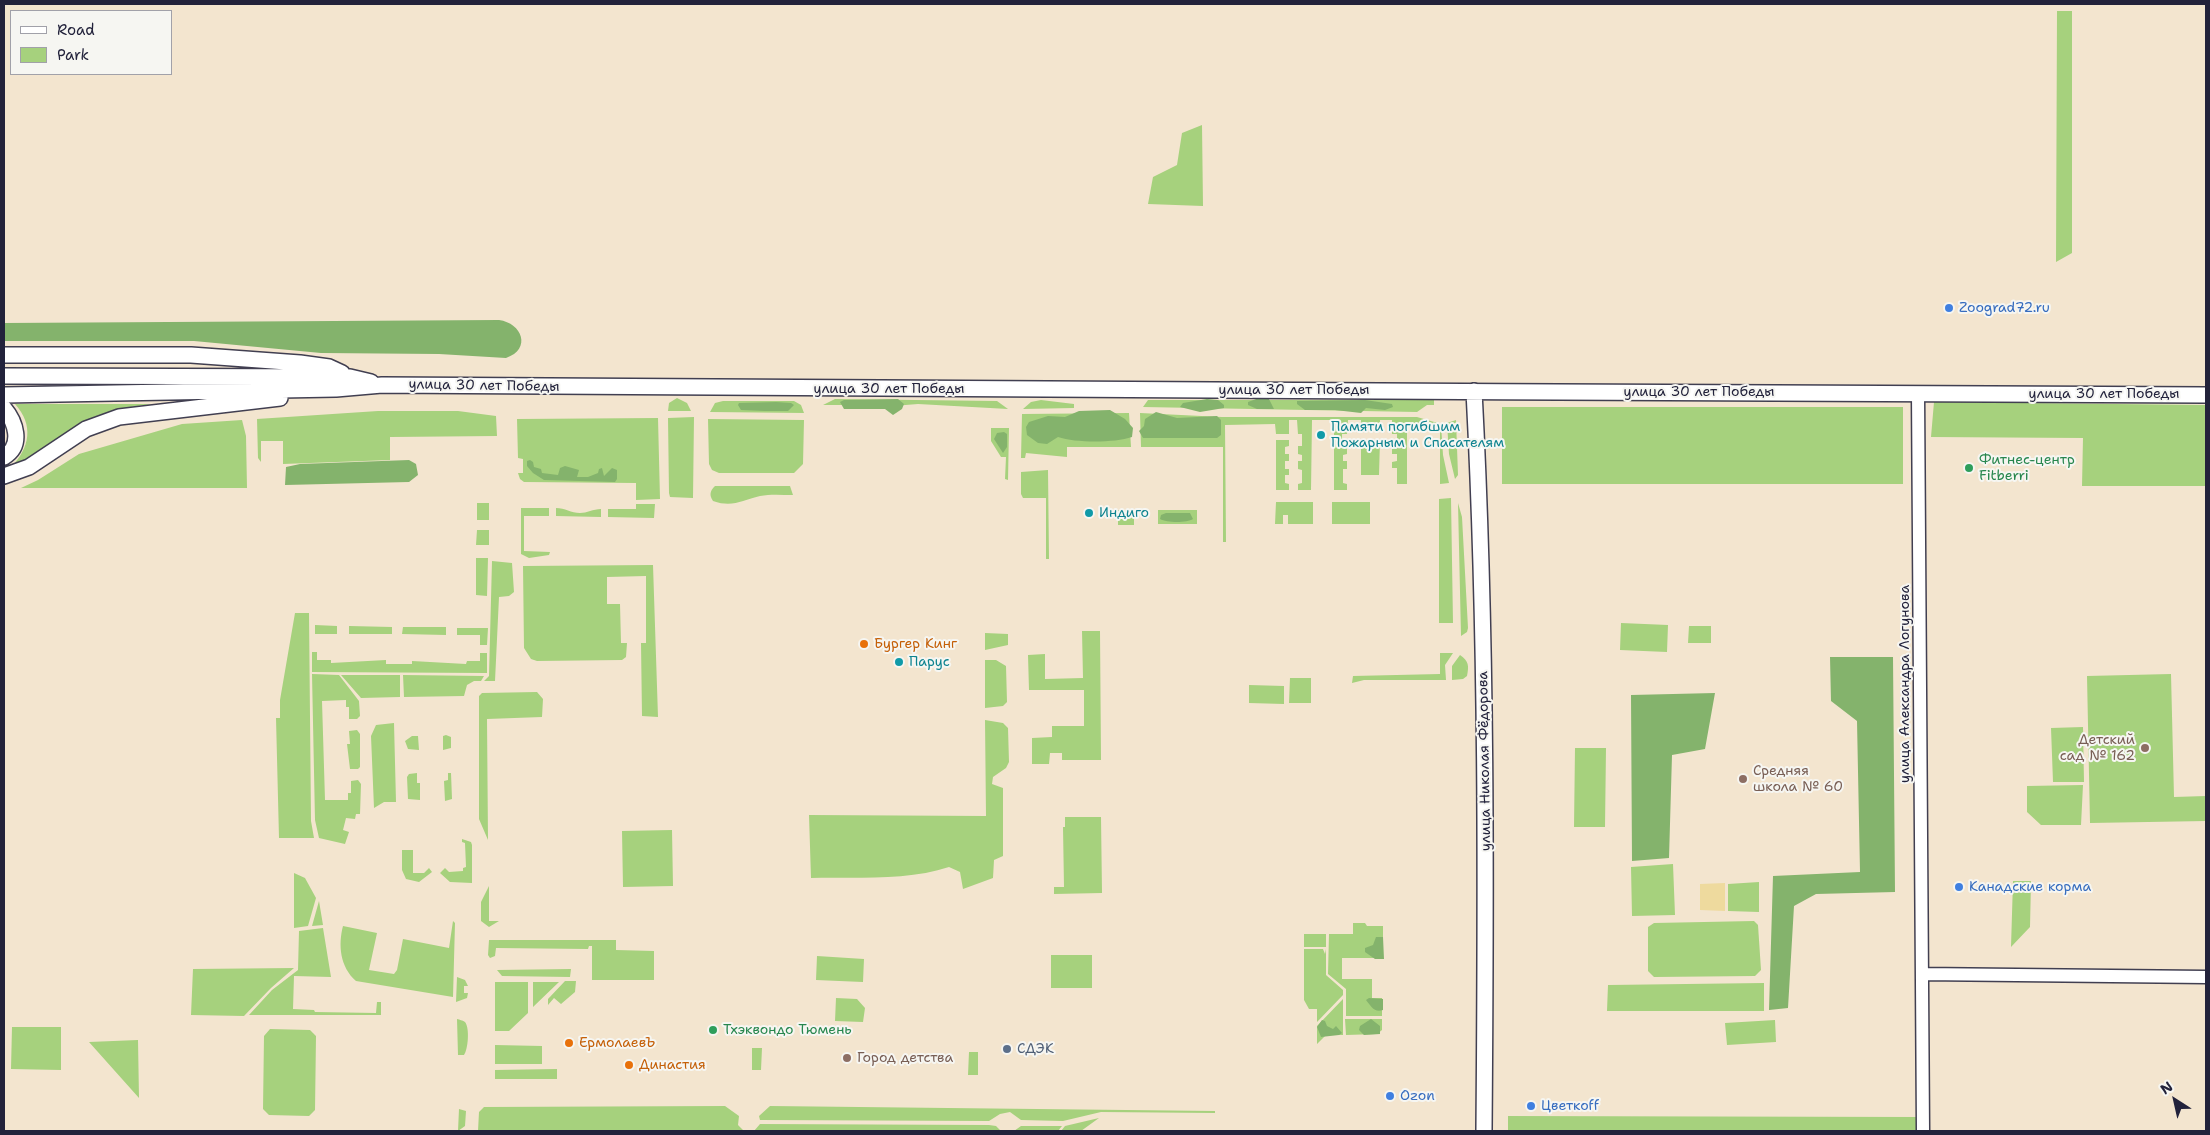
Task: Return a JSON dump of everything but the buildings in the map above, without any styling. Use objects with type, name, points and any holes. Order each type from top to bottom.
[{"type":"street","points":[[4,355],[191,355],[329,367],[350,377]]},
{"type":"street","name":"улица 30 лет Победы","points":[[4,376],[350,377],[382,385]]},
{"type":"street","name":"улица 30 лет Победы","points":[[4,394],[336,389],[382,385],[774,390],[2206,395]]},
{"type":"street","points":[[4,476],[29,467],[86,429],[119,417],[249,403],[336,389]]},
{"type":"street","name":"улица Николая Фёдорова","points":[[1474,391],[1485,687],[1486,924],[1484,1131]]},
{"type":"street","name":"улица Александра Логунова","points":[[1918,393],[1923,1131]]},
{"type":"street","points":[[4,408],[14,424],[16,436],[13,448],[4,457]]},
{"type":"street","points":[[1922,974],[2206,977]]},
{"type":"green space","points":[[2057,11],[2072,11],[2072,253],[2056,262]]},
{"type":"green space","points":[[1202,125],[1203,206],[1148,204],[1153,177],[1177,165],[1182,133]]},
{"type":"green space","points":[[499,320],[513,326],[521,337],[519,349],[506,358],[439,354],[321,353],[194,341],[4,341],[4,323]]},
{"type":"green space","points":[[677,398],[687,403],[691,411],[668,411],[669,403]]},
{"type":"green space","points":[[1259,398],[1269,399],[1274,409],[1257,409],[1248,405],[1248,402]]},
{"type":"green space","points":[[835,399],[997,401],[1008,409],[918,404],[893,406],[823,405]]},
{"type":"green space","points":[[898,399],[904,404],[902,409],[893,415],[885,409],[844,409],[840,402],[844,400]]},
{"type":"green space","points":[[1207,399],[1218,400],[1224,405],[1224,408],[1200,412],[1180,407],[1183,403]]},
{"type":"green space","points":[[1041,400],[1074,404],[1074,408],[1023,409],[1031,402]]},
{"type":"green space","points":[[1148,400],[1434,400],[1434,405],[1427,405],[1417,412],[1143,407]]},
{"type":"green space","points":[[1365,400],[1392,404],[1393,407],[1385,410],[1366,408],[1361,413],[1335,410],[1305,410],[1297,404],[1297,401]]},
{"type":"green space","points":[[723,401],[794,401],[801,405],[804,413],[710,412],[715,403]]},
{"type":"green space","points":[[776,402],[794,405],[788,411],[759,411],[741,410],[738,405],[739,403]]},
{"type":"green space","points":[[1934,402],[2206,405],[2206,486],[2082,486],[2083,438],[1931,437]]},
{"type":"green space","points":[[15,404],[153,404],[123,409],[94,417],[68,431],[28,459],[11,467],[22,452],[27,436],[25,420]]},
{"type":"green space","points":[[1502,407],[1903,407],[1903,484],[1502,484]]},
{"type":"green space","points":[[1110,410],[1125,419],[1133,428],[1132,437],[1095,441],[1058,437],[1047,444],[1038,443],[1027,435],[1026,427],[1029,422],[1048,416],[1065,417],[1079,411]]},
{"type":"green space","points":[[378,411],[458,411],[496,416],[497,436],[390,437],[390,460],[283,464],[283,441],[261,441],[261,462],[258,458],[257,419]]},
{"type":"green space","points":[[1156,412],[1177,418],[1217,416],[1221,420],[1221,435],[1217,438],[1143,438],[1139,431],[1144,426],[1145,419]]},
{"type":"green space","points":[[1129,413],[1131,447],[1067,447],[1067,457],[1026,453],[1025,458],[1021,458],[1022,414]]},
{"type":"green space","points":[[1140,413],[1222,417],[1417,417],[1441,424],[1443,455],[1449,483],[1440,484],[1440,426],[1407,426],[1407,484],[1397,484],[1397,468],[1392,468],[1392,462],[1397,461],[1397,454],[1392,454],[1392,446],[1397,446],[1397,434],[1392,434],[1392,420],[1380,420],[1380,428],[1361,428],[1361,420],[1348,420],[1347,434],[1342,434],[1342,446],[1347,446],[1347,454],[1343,455],[1343,461],[1347,461],[1347,469],[1343,469],[1343,483],[1347,484],[1347,490],[1334,490],[1334,420],[1312,420],[1311,490],[1298,490],[1298,484],[1302,483],[1302,470],[1298,469],[1298,461],[1302,461],[1302,455],[1298,454],[1298,446],[1302,446],[1302,434],[1298,434],[1297,420],[1289,420],[1289,434],[1276,434],[1275,424],[1225,425],[1226,542],[1223,542],[1223,447],[1141,447]]},
{"type":"green space","points":[[694,417],[693,498],[670,497],[668,418]]},
{"type":"green space","points":[[658,418],[660,499],[636,500],[636,483],[524,482],[520,479],[518,473],[523,473],[523,459],[518,458],[517,419]]},
{"type":"green space","points":[[708,419],[804,420],[803,464],[794,473],[719,473],[712,470],[709,464]]},
{"type":"green space","points":[[242,420],[246,436],[247,488],[21,488],[38,480],[79,454],[182,424]]},
{"type":"green space","points":[[1456,420],[1458,475],[1455,479],[1449,454],[1447,423]]},
{"type":"green space","points":[[991,428],[1009,428],[1008,480],[1005,479],[1006,457],[1001,457],[991,441]]},
{"type":"green space","points":[[1004,432],[1007,434],[1007,447],[1003,453],[994,439],[997,433]]},
{"type":"green space","points":[[1276,440],[1289,440],[1289,446],[1285,447],[1285,454],[1289,454],[1289,461],[1285,461],[1285,469],[1289,469],[1289,475],[1285,475],[1285,483],[1289,484],[1289,490],[1276,490]]},
{"type":"green space","points":[[1361,440],[1380,440],[1379,475],[1361,475]]},
{"type":"green space","points":[[409,460],[416,464],[418,475],[409,482],[285,485],[286,467],[300,464]]},
{"type":"green space","points":[[527,461],[533,462],[534,467],[541,469],[542,473],[558,475],[560,468],[565,466],[579,470],[577,477],[588,477],[598,473],[599,469],[602,468],[604,476],[612,468],[617,470],[617,479],[615,482],[544,480],[533,473],[527,466]]},
{"type":"green space","points":[[1048,470],[1049,559],[1046,559],[1046,498],[1023,498],[1021,494],[1021,472]]},
{"type":"green space","points":[[715,486],[790,486],[793,495],[764,495],[737,503],[726,504],[713,501],[711,493]]},
{"type":"green space","points":[[1451,498],[1453,623],[1439,623],[1439,499]]},
{"type":"green space","points":[[1276,502],[1313,502],[1313,524],[1288,524],[1288,515],[1283,515],[1283,524],[1275,524]]},
{"type":"green space","points":[[1332,502],[1370,502],[1370,524],[1332,524]]},
{"type":"green space","points":[[477,503],[489,503],[489,520],[477,520]]},
{"type":"green space","points":[[1458,503],[1462,517],[1468,628],[1467,632],[1461,636]]},
{"type":"green space","points":[[636,504],[655,504],[654,518],[608,517],[608,509],[636,509]]},
{"type":"green space","points":[[521,508],[549,508],[549,516],[524,516],[524,551],[550,552],[549,555],[529,558],[521,554]]},
{"type":"green space","points":[[556,508],[580,513],[601,509],[601,517],[556,516]]},
{"type":"green space","points":[[1118,510],[1134,510],[1134,525],[1118,525]]},
{"type":"green space","points":[[1158,510],[1197,510],[1197,524],[1158,524]]},
{"type":"green space","points":[[1166,513],[1190,513],[1193,519],[1177,522],[1160,519],[1161,515]]},
{"type":"green space","points":[[477,530],[489,530],[489,545],[476,545]]},
{"type":"green space","points":[[476,558],[488,558],[487,596],[476,595]]},
{"type":"green space","points":[[492,561],[512,563],[514,592],[509,596],[499,597],[495,681],[484,681],[489,676]]},
{"type":"green space","points":[[653,565],[658,717],[642,716],[641,643],[646,643],[646,576],[607,577],[607,604],[620,604],[621,643],[627,643],[626,657],[622,660],[537,661],[531,659],[524,648],[523,566]]},
{"type":"green space","points":[[295,613],[309,613],[311,821],[314,838],[279,838],[276,718],[280,718],[280,700]]},
{"type":"green space","points":[[1621,623],[1668,625],[1667,652],[1620,650]]},
{"type":"green space","points":[[315,625],[337,626],[337,634],[315,634]]},
{"type":"green space","points":[[349,626],[392,627],[392,634],[349,634]]},
{"type":"green space","points":[[1689,626],[1711,626],[1711,643],[1688,643]]},
{"type":"green space","points":[[403,627],[446,627],[446,635],[402,634]]},
{"type":"green space","points":[[457,628],[488,628],[487,645],[480,645],[480,635],[457,635]]},
{"type":"green space","points":[[1082,631],[1100,631],[1101,760],[1062,760],[1062,753],[1050,753],[1049,764],[1032,764],[1032,738],[1052,737],[1052,726],[1084,726],[1084,690],[1029,690],[1028,655],[1045,654],[1045,679],[1083,678]]},
{"type":"green space","points":[[985,633],[1008,634],[1008,645],[985,650]]},
{"type":"green space","points":[[312,652],[317,652],[317,660],[331,660],[331,663],[386,660],[386,664],[412,664],[412,661],[466,664],[467,661],[480,661],[480,653],[487,653],[487,673],[312,672]]},
{"type":"green space","points":[[1440,653],[1453,653],[1445,665],[1446,680],[1364,680],[1352,683],[1353,676],[1440,674]]},
{"type":"green space","points":[[1460,655],[1468,664],[1467,676],[1463,679],[1452,680],[1452,666]]},
{"type":"green space","points":[[1830,657],[1893,657],[1895,892],[1816,894],[1794,906],[1788,1008],[1769,1010],[1773,876],[1860,872],[1857,721],[1831,701]]},
{"type":"green space","points":[[985,660],[996,660],[1006,666],[1007,702],[1003,706],[985,708]]},
{"type":"green space","points":[[312,674],[339,675],[359,701],[360,716],[357,719],[349,719],[349,707],[346,707],[346,700],[322,701],[325,800],[348,800],[348,793],[351,793],[351,781],[358,780],[361,784],[360,814],[356,814],[355,819],[346,818],[343,830],[349,832],[345,844],[319,838],[315,820]]},
{"type":"green space","name":"Детский сад № 162","points":[[2171,674],[2174,797],[2206,796],[2206,821],[2090,823],[2087,676]]},
{"type":"green space","points":[[341,675],[400,675],[400,697],[361,698]]},
{"type":"green space","points":[[403,675],[484,676],[481,681],[474,681],[467,685],[464,696],[404,697]]},
{"type":"green space","points":[[1290,678],[1311,678],[1311,703],[1289,703]]},
{"type":"green space","points":[[1249,685],[1284,686],[1284,704],[1249,703]]},
{"type":"green space","points":[[537,692],[543,699],[542,717],[487,719],[488,840],[479,819],[479,696],[482,693]]},
{"type":"green space","points":[[1715,693],[1705,749],[1672,755],[1669,858],[1632,861],[1631,695]]},
{"type":"green space","points":[[985,720],[1003,723],[1008,728],[1009,762],[1006,768],[993,777],[992,784],[1003,788],[1003,856],[994,860],[993,878],[963,889],[960,872],[949,867],[899,876],[811,878],[809,815],[986,816]]},
{"type":"green space","points":[[394,723],[396,802],[384,802],[374,808],[371,736],[376,725]]},
{"type":"green space","points":[[2083,727],[2084,782],[2053,782],[2051,728]]},
{"type":"green space","points":[[357,730],[360,734],[360,767],[358,769],[350,769],[347,744],[350,744],[349,731]]},
{"type":"green space","points":[[412,736],[418,736],[419,750],[408,749],[405,741]]},
{"type":"green space","points":[[443,736],[451,737],[451,748],[443,750]]},
{"type":"green space","points":[[1575,748],[1606,748],[1605,827],[1574,827]]},
{"type":"green space","points":[[417,773],[417,783],[420,783],[420,800],[408,799],[407,777],[409,774]]},
{"type":"green space","points":[[448,773],[451,773],[452,799],[445,801],[444,781],[448,780]]},
{"type":"green space","points":[[2083,785],[2081,825],[2041,825],[2027,812],[2027,786]]},
{"type":"green space","points":[[1065,817],[1101,817],[1102,893],[1054,894],[1054,887],[1064,887],[1063,827],[1065,827]]},
{"type":"green space","points":[[672,830],[673,886],[623,887],[622,831]]},
{"type":"green space","points":[[462,839],[471,842],[472,845],[472,883],[450,882],[440,873],[445,868],[449,872],[463,871],[463,868],[466,867],[465,843],[462,842]]},
{"type":"green space","points":[[402,850],[413,850],[413,873],[424,873],[429,868],[432,872],[419,882],[406,879],[402,870]]},
{"type":"green space","points":[[1673,864],[1675,915],[1632,916],[1631,867]]},
{"type":"green space","points":[[294,873],[305,878],[316,898],[308,926],[294,928]]},
{"type":"green space","points":[[2013,881],[2031,881],[2030,927],[2011,947]]},
{"type":"green space","points":[[1759,882],[1759,912],[1728,911],[1728,884]]},
{"type":"green space","points":[[489,886],[489,921],[499,921],[489,927],[481,921],[481,902]]},
{"type":"green space","points":[[319,901],[323,925],[312,926]]},
{"type":"green space","points":[[453,921],[455,923],[453,997],[356,981],[344,962],[341,948],[343,926],[377,933],[369,970],[394,974],[397,970],[403,939],[449,948]]},
{"type":"green space","points":[[1754,921],[1758,925],[1761,970],[1755,976],[1654,977],[1648,971],[1648,927],[1654,923]]},
{"type":"green space","points":[[1353,923],[1365,923],[1367,926],[1383,926],[1383,958],[1342,958],[1342,979],[1372,979],[1372,998],[1382,998],[1382,1016],[1346,1016],[1346,989],[1328,974],[1329,934],[1353,934]]},
{"type":"green space","points":[[323,928],[331,977],[294,976],[293,1009],[314,1010],[315,1012],[376,1013],[377,1002],[381,1002],[381,1015],[249,1015],[272,990],[298,970],[299,931]]},
{"type":"green space","points":[[1304,934],[1326,934],[1326,947],[1304,947]]},
{"type":"green space","points":[[1376,937],[1383,937],[1384,959],[1375,959],[1365,952],[1365,948],[1373,945]]},
{"type":"green space","points":[[489,940],[616,940],[616,950],[654,951],[654,980],[592,980],[592,946],[589,946],[588,949],[496,948],[495,956],[490,958],[488,955]]},
{"type":"green space","points":[[1304,949],[1323,949],[1325,954],[1326,949],[1326,975],[1343,990],[1343,995],[1317,1022],[1317,1009],[1309,1009],[1304,1000]]},
{"type":"green space","points":[[1051,955],[1092,955],[1092,988],[1051,988]]},
{"type":"green space","points":[[817,956],[864,959],[863,982],[816,980]]},
{"type":"green space","points":[[294,968],[271,988],[244,1016],[191,1015],[193,969]]},
{"type":"green space","points":[[571,969],[570,977],[502,976],[497,970]]},
{"type":"green space","points":[[457,977],[465,980],[468,986],[464,986],[464,993],[468,993],[467,998],[456,1002]]},
{"type":"green space","points":[[565,981],[576,981],[575,992],[561,1004],[554,998],[548,1005],[548,999]]},
{"type":"green space","points":[[495,982],[528,982],[528,1013],[509,1031],[495,1031]]},
{"type":"green space","points":[[533,982],[559,982],[533,1007]]},
{"type":"green space","points":[[1764,983],[1764,1011],[1607,1011],[1608,985]]},
{"type":"green space","points":[[836,998],[857,999],[865,1008],[863,1022],[835,1021]]},
{"type":"green space","points":[[1369,998],[1383,999],[1383,1010],[1377,1011],[1373,1008],[1366,1000]]},
{"type":"green space","points":[[1343,999],[1343,1035],[1326,1035],[1317,1044],[1317,1026]]},
{"type":"green space","points":[[457,1019],[465,1022],[468,1029],[464,1055],[458,1055]]},
{"type":"green space","points":[[1345,1019],[1382,1019],[1382,1030],[1377,1034],[1346,1035]]},
{"type":"green space","points":[[1371,1019],[1380,1026],[1380,1034],[1364,1035],[1359,1030],[1360,1026]]},
{"type":"green space","points":[[1322,1020],[1333,1029],[1336,1026],[1342,1033],[1321,1037],[1317,1027]]},
{"type":"green space","points":[[1775,1020],[1776,1042],[1727,1045],[1725,1023]]},
{"type":"green space","points":[[12,1027],[61,1027],[61,1070],[11,1069]]},
{"type":"green space","points":[[270,1029],[310,1030],[316,1036],[315,1110],[309,1116],[269,1115],[263,1109],[264,1036]]},
{"type":"green space","points":[[138,1040],[139,1098],[89,1042]]},
{"type":"green space","points":[[495,1045],[542,1046],[542,1064],[495,1064]]},
{"type":"green space","points":[[752,1048],[762,1048],[761,1070],[752,1070]]},
{"type":"green space","points":[[969,1052],[978,1052],[978,1075],[968,1075]]},
{"type":"green space","points":[[557,1069],[557,1079],[495,1079],[495,1070]]},
{"type":"green space","points":[[725,1106],[739,1116],[738,1125],[744,1131],[478,1131],[479,1112],[484,1107]]},
{"type":"green space","points":[[770,1106],[1215,1111],[1215,1113],[1101,1112],[1063,1121],[1021,1120],[1010,1112],[1000,1114],[989,1121],[760,1120],[759,1116]]},
{"type":"green space","points":[[459,1109],[466,1111],[465,1126],[458,1131]]},
{"type":"green space","points":[[1508,1116],[1916,1117],[1916,1131],[1508,1131]]},
{"type":"green space","points":[[1099,1118],[1081,1131],[1061,1131],[1065,1126]]},
{"type":"green space","points":[[760,1124],[989,1125],[996,1126],[1001,1131],[754,1131]]},
{"type":"green space","points":[[1021,1126],[1062,1126],[1058,1131],[1014,1131]]},
{"type":"sand","points":[[1725,883],[1725,911],[1700,910],[1700,884]]},
{"type":"place","name":"Zoograd72.ru","points":[[1949,308]]},
{"type":"place","name":"Памяти погибшим Пожарным и Спасателям","points":[[1321,435]]},
{"type":"place","name":"Фитнес-центр Fitberri","points":[[1969,468]]},
{"type":"place","name":"Индиго","points":[[1089,513]]},
{"type":"place","name":"Бургер Кинг","points":[[864,644]]},
{"type":"place","name":"Парус","points":[[899,662]]},
{"type":"place","name":"Детский сад № 162","points":[[2145,748]]},
{"type":"place","name":"Средняя школа № 60","points":[[1743,779]]},
{"type":"place","name":"Канадские корма","points":[[1959,887]]},
{"type":"place","name":"Тхэквондо Тюмень","points":[[713,1030]]},
{"type":"place","name":"ЕрмолаевЪ","points":[[569,1043]]},
{"type":"place","name":"СДЭК","points":[[1007,1049]]},
{"type":"place","name":"Город детства","points":[[847,1058]]},
{"type":"place","name":"Династия","points":[[629,1065]]},
{"type":"place","name":"Ozon","points":[[1390,1096]]},
{"type":"place","name":"Цветкоff","points":[[1531,1106]]}]
